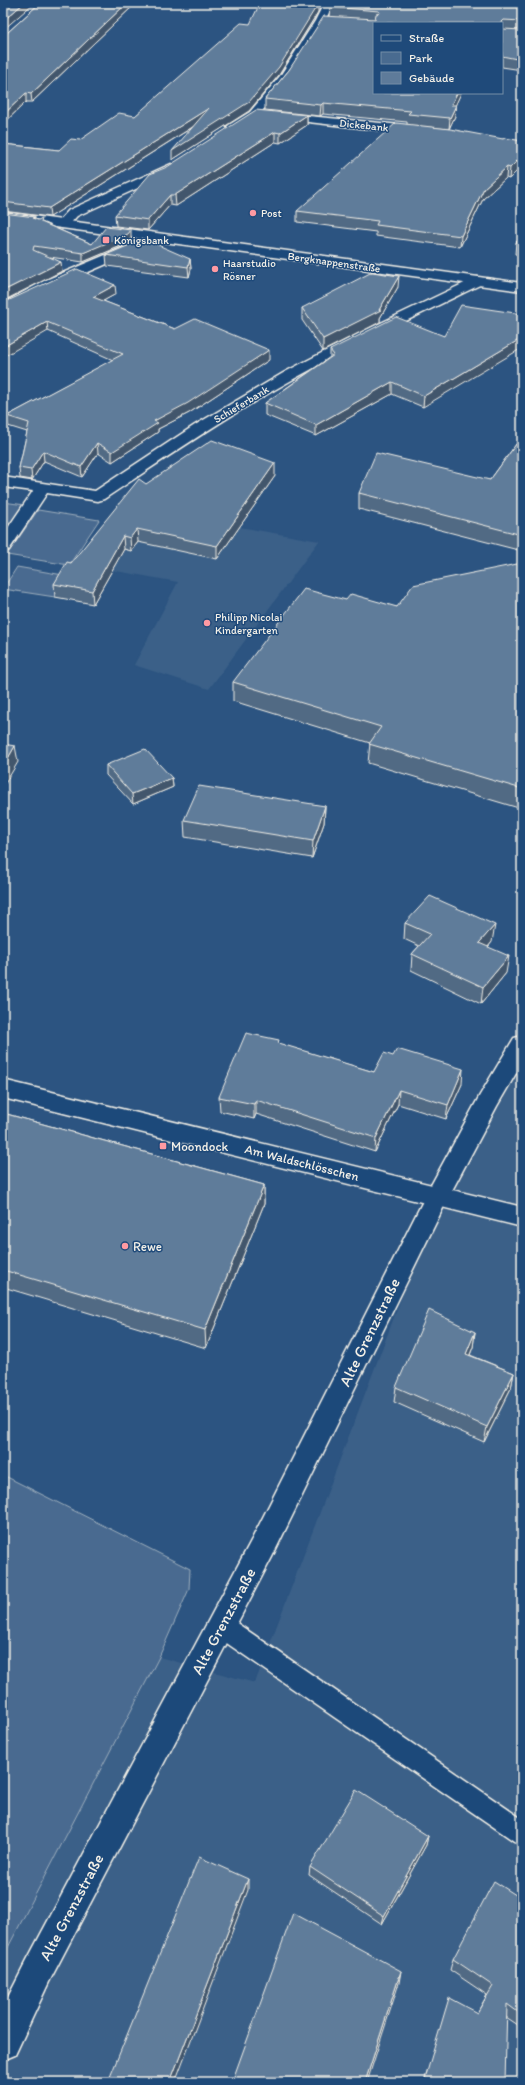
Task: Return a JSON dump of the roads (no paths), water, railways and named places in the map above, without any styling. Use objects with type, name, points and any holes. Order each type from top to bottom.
[{"type":"street","points":[[222,135],[254,114],[284,78],[324,22],[330,3]]},
{"type":"street","name":"Dickebank","points":[[254,114],[436,132]]},
{"type":"street","points":[[62,224],[73,213],[163,173],[183,160]]},
{"type":"street","name":"Bergknappenstraße","points":[[3,216],[522,287]]},
{"type":"street","points":[[3,308],[52,283],[134,247],[144,236]]},
{"type":"street","name":"Schieferbank","points":[[3,482],[98,496],[187,436],[264,390],[362,337],[477,281]]},
{"type":"street","points":[[3,547],[43,488]]},
{"type":"street","name":"Alte Grenzstraße","points":[[3,2043],[38,1971],[262,1548],[437,1196],[488,1100],[522,1044]]},
{"type":"street","name":"Am Waldschlösschen","points":[[3,1089],[437,1196]]},
{"type":"street","points":[[437,1196],[522,1217]]},
{"type":"lane","points":[[220,1625],[522,1833]]},
{"type":"place","name":"Post","points":[[253,213]]},
{"type":"place","name":"Königsbank","points":[[106,240]]},
{"type":"place","name":"Haarstudio Rösner","points":[[215,269]]},
{"type":"place","name":"Philipp Nicolai Kindergarten","points":[[207,623]]},
{"type":"place","name":"Moondock","points":[[163,1146]]},
{"type":"place","name":"Rewe","points":[[125,1246]]}]
